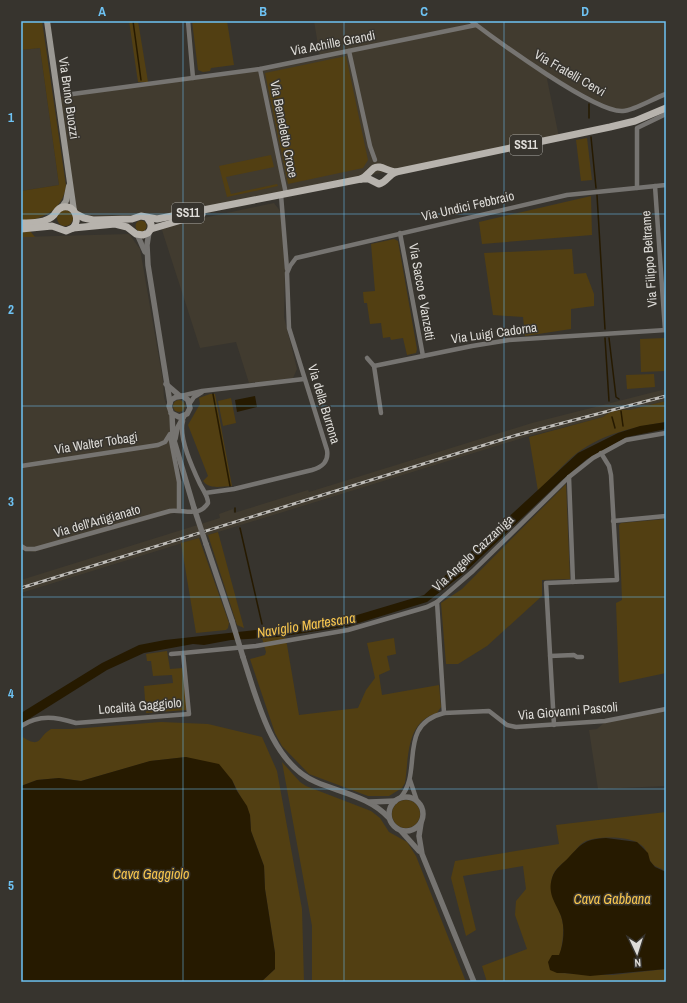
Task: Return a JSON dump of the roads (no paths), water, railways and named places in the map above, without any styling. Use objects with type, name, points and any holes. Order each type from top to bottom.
[{"type":"main road","name":"Via Bruno Buozzi","points":[[47,21],[75,212]]},
{"type":"main road","name":"SS11","points":[[61,208],[68,207],[84,218],[93,220],[135,218],[142,216],[148,219],[164,218],[227,207],[361,179],[378,173],[396,172],[610,127],[655,113],[666,108]]},
{"type":"main road","name":"Via Bruno Buozzi","points":[[61,208],[66,199],[70,179]]},
{"type":"main road","name":"SS11","points":[[21,229],[52,226],[64,230],[114,224],[124,226],[143,235],[150,231],[227,207]]},
{"type":"main road","points":[[21,223],[38,222],[54,214],[61,208]]},
{"type":"main road","points":[[73,228],[77,223],[75,212]]},
{"type":"main road","points":[[54,214],[54,223],[58,228]]},
{"type":"main road","points":[[135,218],[132,225],[135,232]]},
{"type":"main road","points":[[148,219],[151,224],[150,231]]},
{"type":"street","points":[[188,21],[193,78]]},
{"type":"street","name":"Via Fratelli Cervi","points":[[471,21],[548,75],[588,99],[604,105],[624,111],[666,94]]},
{"type":"street","name":"Via Achille Grandi","points":[[66,95],[260,69],[476,25]]},
{"type":"street","points":[[348,51],[370,146],[378,173]]},
{"type":"street","name":"Via Benedetto Croce","points":[[260,69],[283,195]]},
{"type":"street","points":[[637,188],[637,128],[666,114]]},
{"type":"street","name":"Via Undici Febbraio","points":[[297,258],[567,195],[666,185]]},
{"type":"street","name":"Via Filippo Beltrame","points":[[655,186],[663,265],[666,330]]},
{"type":"street","name":"Via della Burrona","points":[[205,493],[226,491],[317,468],[327,460],[327,450],[288,324],[283,195]]},
{"type":"street","points":[[147,259],[150,231]]},
{"type":"street","points":[[135,232],[142,243],[147,259],[176,444],[194,508],[243,657],[272,737],[286,758],[307,778],[370,802],[389,818],[395,828],[401,831],[414,843],[422,854]]},
{"type":"street","name":"Via Sacco e Vanzetti","points":[[400,233],[423,356]]},
{"type":"street","points":[[286,252],[290,256],[297,258]]},
{"type":"street","name":"Via della Burrona","points":[[287,276],[290,265],[297,258]]},
{"type":"street","name":"Via Luigi Cadorna","points":[[374,366],[509,340],[666,330]]},
{"type":"street","points":[[367,358],[374,366],[381,413]]},
{"type":"street","points":[[170,403],[174,397],[207,390],[304,379]]},
{"type":"street","points":[[166,384],[170,389],[186,398],[190,403]]},
{"type":"street","points":[[176,444],[176,430],[190,408],[190,403],[198,394],[207,390]]},
{"type":"street","points":[[171,413],[177,417],[185,415]]},
{"type":"street","points":[[185,415],[182,425],[182,434],[197,478],[205,493]]},
{"type":"street","points":[[172,426],[170,434],[179,482],[179,510]]},
{"type":"street","name":"Via Angelo Cazzaniga","points":[[184,653],[247,647],[357,628],[421,609],[437,602],[473,571],[569,477],[601,452],[628,439],[666,433]]},
{"type":"street","name":"Via Walter Tobagi","points":[[21,466],[158,445],[165,442],[170,434]]},
{"type":"street","points":[[554,725],[546,583],[617,580],[611,474],[608,464],[601,452]]},
{"type":"street","points":[[569,477],[573,582]]},
{"type":"street","name":"Via dell'Artigianato","points":[[21,546],[30,550],[40,548],[170,511],[179,510],[190,513],[203,509],[208,502],[205,493]]},
{"type":"street","points":[[613,521],[666,516]]},
{"type":"street","points":[[389,818],[390,809],[405,791],[410,777],[413,742],[417,733],[428,721],[444,713],[437,602]]},
{"type":"street","points":[[171,654],[184,653]]},
{"type":"street","name":"Località Gaggiolo","points":[[21,726],[34,718],[42,717],[59,718],[76,723],[189,714],[184,653]]},
{"type":"street","points":[[550,656],[574,655],[577,657],[582,657]]},
{"type":"street","name":"Via Giovanni Pascoli","points":[[444,713],[490,711],[510,727],[605,721],[666,709]]},
{"type":"street","points":[[410,777],[417,801],[423,814],[419,836],[422,854],[474,982]]},
{"type":"street","points":[[370,802],[409,798],[417,801]]},
{"type":"street","points":[[401,831],[412,830],[421,823]]},
{"type":"water","points":[[255,396],[257,407],[237,412],[235,400]]},
{"type":"water","name":"Naviglio Martesana","points":[[666,422],[666,429],[627,437],[587,459],[562,480],[462,575],[427,602],[349,626],[278,637],[231,640],[204,645],[193,644],[144,653],[107,670],[21,724],[21,713],[102,663],[139,645],[165,640],[275,628],[347,618],[424,595],[578,453],[618,433],[640,426]]},
{"type":"water","name":"Cava Gaggiolo","points":[[186,757],[219,764],[232,780],[247,806],[250,815],[251,831],[264,866],[265,889],[275,953],[275,969],[261,982],[21,982],[21,786],[37,780],[59,778],[81,781],[150,761]]},
{"type":"water","name":"Cava Gabbana","points":[[606,838],[637,842],[648,853],[650,861],[655,867],[666,872],[666,969],[590,976],[557,973],[550,970],[548,962],[552,955],[559,955],[563,936],[561,916],[551,894],[553,875],[559,866],[581,845],[594,839]]},
{"type":"waterway","points":[[133,21],[141,80]]},
{"type":"waterway","points":[[589,104],[589,118]]},
{"type":"waterway","points":[[591,137],[596,188]]},
{"type":"waterway","points":[[597,195],[605,329]]},
{"type":"waterway","points":[[605,338],[609,401]]},
{"type":"waterway","points":[[609,338],[616,397],[619,399]]},
{"type":"waterway","points":[[213,394],[230,486]]},
{"type":"waterway","points":[[621,411],[623,426]]},
{"type":"waterway","points":[[612,417],[615,428]]},
{"type":"waterway","name":"Naviglio Martesana","points":[[240,528],[262,624]]},
{"type":"railway","points":[[21,588],[517,435],[666,396]]}]
